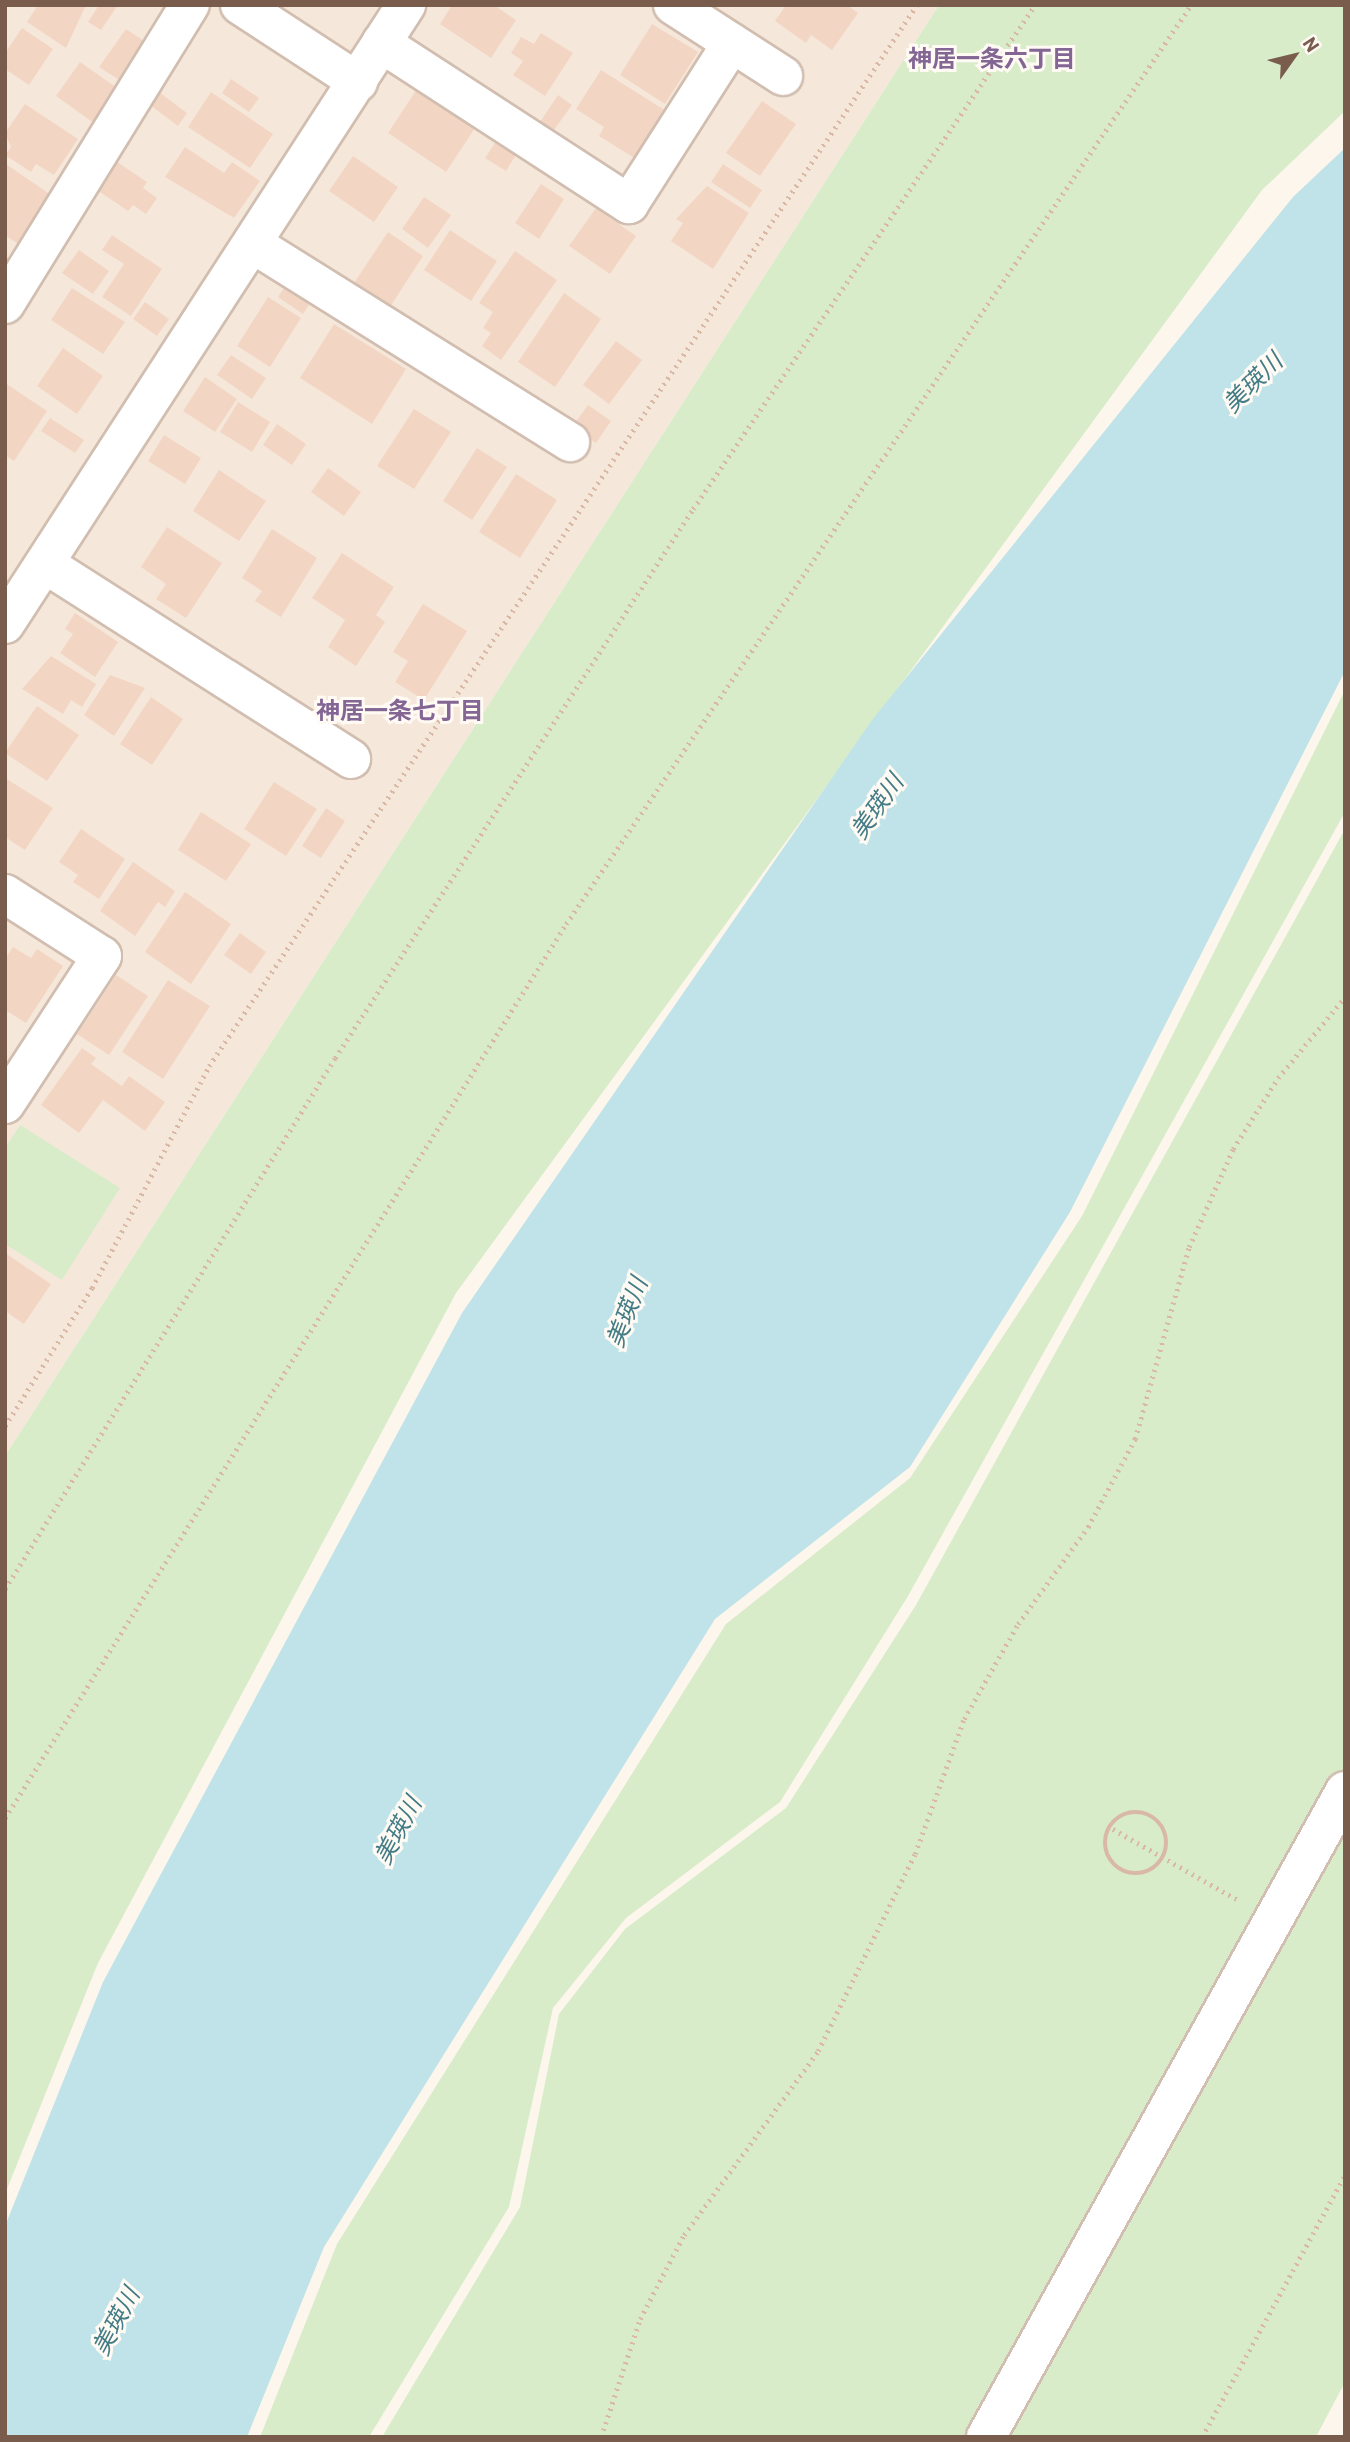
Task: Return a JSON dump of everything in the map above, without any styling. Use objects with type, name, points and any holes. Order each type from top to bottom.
[{"type":"street","points":[[5,304],[190,5]]},
{"type":"street","points":[[240,5],[358,82]]},
{"type":"street","points":[[5,624],[406,5]]},
{"type":"street","points":[[673,5],[783,76]]},
{"type":"street","points":[[382,43],[629,204],[732,43]]},
{"type":"street","points":[[253,244],[570,442]]},
{"type":"street","points":[[45,564],[351,759]]},
{"type":"street","points":[[5,894],[102,957],[5,1104]]},
{"type":"street","points":[[986,2437],[1271,1919],[1345,1791]]},
{"type":"path","points":[[5,1426],[92,1287],[209,1066],[917,5]]},
{"type":"path","points":[[5,1589],[358,1023],[693,509],[1035,5]]},
{"type":"path","points":[[5,1818],[566,924],[1191,5]]},
{"type":"path","points":[[601,2437],[640,2319],[684,2235],[818,2051],[915,1854],[964,1718],[1018,1624],[1088,1527],[1135,1439],[1189,1247],[1233,1149],[1278,1077],[1345,997]]},
{"type":"path","points":[[1145,1809],[1161,1820],[1167,1841],[1160,1855],[1151,1870],[1131,1877],[1110,1867],[1104,1844],[1126,1812],[1145,1809]]},
{"type":"path","points":[[1113,1829],[1271,1919]]},
{"type":"path","points":[[1202,2437],[1345,2175]]},
{"type":"shaded area","points":[[5,5],[939,5],[5,1456]]},
{"type":"green space","points":[[939,5],[1345,5],[1345,111],[1262,190],[456,1293],[98,1963],[5,2194],[5,1456]]},
{"type":"green space","points":[[1345,690],[1345,812],[908,1596],[780,1802],[626,1918],[553,2008],[509,2207],[369,2437],[260,2437],[337,2244],[726,1624],[910,1478],[1082,1216]]},
{"type":"green space","points":[[1345,829],[1345,2382],[1316,2437],[382,2437],[520,2207],[559,2014],[625,1929],[786,1808],[916,1605]]},
{"type":"green space","points":[[20,1125],[120,1188],[62,1280],[5,1244],[5,1148]]},
{"type":"water","name":"美瑛川","points":[[1345,148],[1345,671],[1070,1212],[910,1467],[715,1619],[324,2247],[247,2437],[5,2437],[5,2226],[103,1982],[462,1313],[872,720],[1293,197]]},
{"type":"building","points":[[38,5],[86,5],[66,48],[27,22]]},
{"type":"building","points":[[99,5],[118,5],[101,30],[88,22]]},
{"type":"building","points":[[452,5],[494,5],[516,20],[491,58],[440,24]]},
{"type":"building","points":[[786,5],[847,5],[858,13],[832,50],[811,35],[806,43],[775,21]]},
{"type":"building","points":[[652,24],[698,52],[665,104],[620,75]]},
{"type":"building","points":[[22,28],[53,49],[29,85],[5,69],[5,53]]},
{"type":"building","points":[[126,29],[153,47],[127,85],[99,67]]},
{"type":"building","points":[[541,33],[573,53],[545,96],[513,75],[523,61],[511,53],[521,37],[534,44]]},
{"type":"building","points":[[80,62],[127,95],[102,129],[56,96]]},
{"type":"building","points":[[601,70],[666,111],[636,159],[599,136],[604,127],[576,109]]},
{"type":"building","points":[[231,79],[259,98],[249,112],[222,93]]},
{"type":"building","points":[[417,89],[475,128],[446,172],[388,133]]},
{"type":"building","points":[[159,92],[187,113],[178,126],[150,105]]},
{"type":"building","points":[[211,92],[273,134],[250,168],[188,127]]},
{"type":"building","points":[[558,95],[572,105],[551,134],[538,125]]},
{"type":"building","points":[[762,101],[796,124],[760,176],[726,153]]},
{"type":"building","points":[[25,104],[78,139],[54,175],[36,164],[31,172],[5,155],[11,147],[5,133]]},
{"type":"building","points":[[497,140],[517,153],[506,171],[485,158]]},
{"type":"building","points":[[185,147],[224,173],[232,162],[260,181],[234,218],[165,177]]},
{"type":"building","points":[[353,156],[398,187],[374,222],[329,191]]},
{"type":"building","points":[[111,158],[147,182],[143,188],[157,198],[146,214],[133,205],[128,211],[91,186]]},
{"type":"building","points":[[6,164],[54,197],[21,246],[5,235]]},
{"type":"building","points":[[723,164],[762,190],[750,208],[711,182]]},
{"type":"building","points":[[541,184],[564,199],[539,239],[515,223]]},
{"type":"building","points":[[707,186],[749,213],[713,269],[671,241],[683,223],[676,219]]},
{"type":"building","points":[[424,197],[451,215],[428,248],[402,229]]},
{"type":"building","points":[[596,208],[636,236],[610,274],[569,246]]},
{"type":"building","points":[[450,230],[497,261],[471,301],[424,270]]},
{"type":"building","points":[[388,232],[423,256],[390,307],[354,283]]},
{"type":"building","points":[[112,235],[162,269],[131,316],[102,297],[124,264],[102,250]]},
{"type":"building","points":[[79,250],[109,271],[93,294],[62,273]]},
{"type":"building","points":[[515,251],[557,280],[501,360],[482,346],[491,333],[483,328],[493,312],[479,303]]},
{"type":"building","points":[[287,283],[312,300],[303,314],[278,297]]},
{"type":"building","points":[[72,288],[125,322],[103,354],[51,320]]},
{"type":"building","points":[[564,293],[601,319],[555,387],[518,362]]},
{"type":"building","points":[[268,297],[301,318],[270,367],[237,346]]},
{"type":"building","points":[[145,302],[169,319],[157,336],[133,319]]},
{"type":"building","points":[[334,324],[406,369],[372,424],[300,378]]},
{"type":"building","points":[[616,341],[642,360],[609,404],[583,385]]},
{"type":"building","points":[[63,348],[103,376],[77,414],[37,386]]},
{"type":"building","points":[[231,355],[266,378],[252,399],[217,375]]},
{"type":"building","points":[[205,377],[237,399],[215,432],[183,411]]},
{"type":"building","points":[[5,383],[47,411],[14,461],[5,455]]},
{"type":"building","points":[[238,402],[270,422],[252,452],[220,432]]},
{"type":"building","points":[[588,405],[611,421],[596,443],[572,427]]},
{"type":"building","points":[[414,409],[451,432],[414,489],[377,466]]},
{"type":"building","points":[[50,418],[84,440],[75,453],[41,431]]},
{"type":"building","points":[[277,424],[306,444],[292,465],[263,445]]},
{"type":"building","points":[[164,435],[201,458],[185,484],[148,461]]},
{"type":"building","points":[[477,448],[507,467],[472,520],[443,501]]},
{"type":"building","points":[[328,468],[361,492],[344,516],[311,492]]},
{"type":"building","points":[[219,470],[266,501],[239,541],[193,511]]},
{"type":"building","points":[[516,474],[557,500],[520,558],[479,532]]},
{"type":"building","points":[[167,527],[222,563],[186,618],[156,599],[166,584],[141,567]]},
{"type":"building","points":[[272,529],[317,558],[281,617],[255,601],[262,591],[242,578]]},
{"type":"building","points":[[342,553],[394,587],[376,615],[385,622],[356,666],[328,647],[345,620],[312,598]]},
{"type":"building","points":[[423,604],[467,631],[424,700],[395,682],[408,661],[393,652]]},
{"type":"building","points":[[75,613],[118,642],[95,677],[60,653],[73,634],[65,629]]},
{"type":"building","points":[[51,656],[96,684],[82,707],[71,700],[63,714],[22,689]]},
{"type":"building","points":[[110,675],[145,688],[114,736],[84,715]]},
{"type":"building","points":[[151,697],[183,719],[152,765],[120,744]]},
{"type":"building","points":[[37,706],[79,735],[47,781],[5,753]]},
{"type":"building","points":[[5,778],[53,808],[25,850],[5,837]]},
{"type":"building","points":[[274,782],[317,809],[286,856],[244,829]]},
{"type":"building","points":[[326,808],[345,821],[321,858],[302,846]]},
{"type":"building","points":[[201,812],[251,844],[226,881],[178,850]]},
{"type":"building","points":[[81,829],[125,859],[99,899],[73,882],[78,875],[59,862]]},
{"type":"building","points":[[133,862],[175,891],[165,907],[158,902],[135,936],[100,911]]},
{"type":"building","points":[[185,892],[231,924],[191,984],[145,952]]},
{"type":"building","points":[[240,933],[266,952],[251,974],[224,955]]},
{"type":"building","points":[[13,947],[31,958],[37,949],[63,966],[26,1023],[5,1010],[5,959]]},
{"type":"building","points":[[116,975],[148,996],[109,1055],[77,1034]]},
{"type":"building","points":[[168,980],[210,1006],[163,1079],[122,1052]]},
{"type":"building","points":[[82,1048],[96,1058],[91,1064],[122,1086],[129,1076],[165,1102],[145,1131],[103,1100],[79,1133],[41,1105]]},
{"type":"building","points":[[5,1253],[51,1284],[24,1324],[5,1311]]},
{"type":"district","name":"神居一条六丁目","points":[[992,58]]},
{"type":"district","name":"神居一条七丁目","points":[[400,710]]}]
